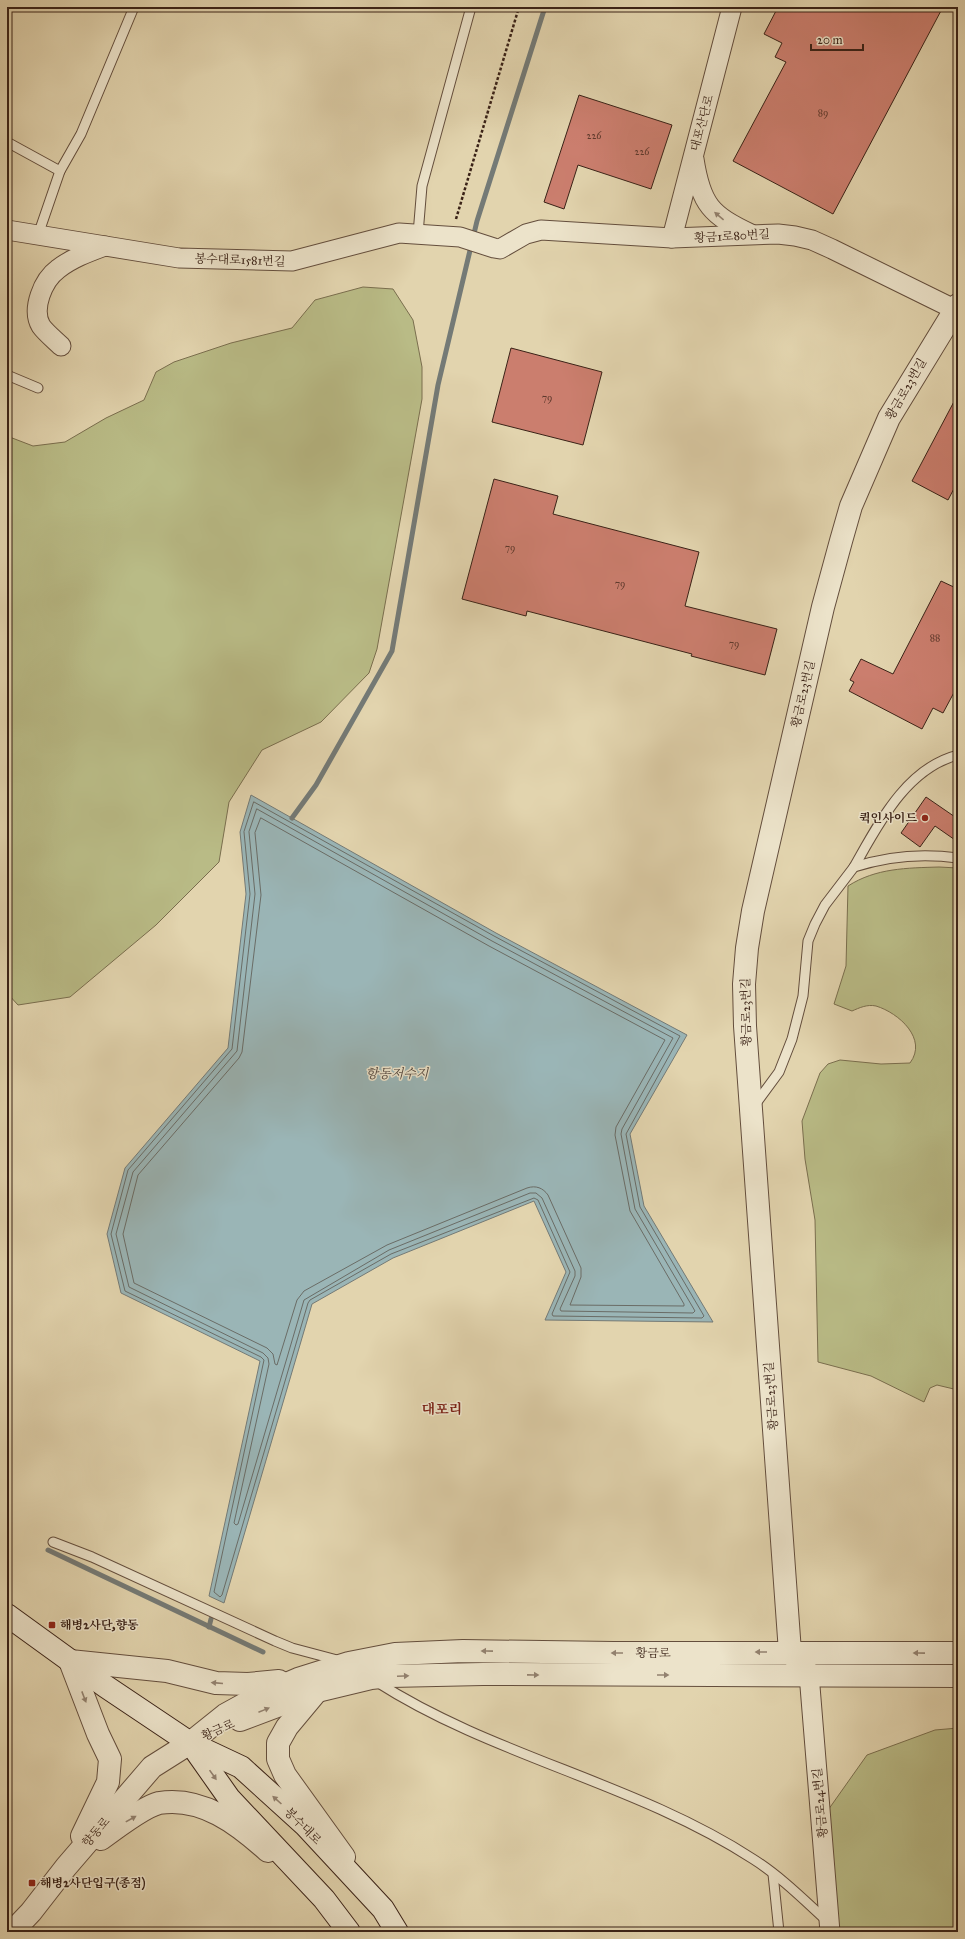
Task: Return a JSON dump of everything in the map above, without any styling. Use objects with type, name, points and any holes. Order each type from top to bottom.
[{"type":"street","name":"대포산단로","points":[[672,238],[732,7]]},
{"type":"street","points":[[694,155],[701,192],[711,209],[728,224],[753,235]]},
{"type":"street","name":"봉수대로1581번길","points":[[7,230],[179,258],[292,261],[399,233],[455,236],[494,248]]},
{"type":"street","name":"황금1로80번길","points":[[494,248],[500,249],[526,234],[541,230],[672,238],[778,234],[812,240],[957,308]]},
{"type":"street","points":[[61,346],[41,326],[37,310],[40,293],[57,269],[77,257],[105,246]]},
{"type":"street","name":"황금로23번길","points":[[790,1652],[750,1111],[744,984],[747,948],[761,873],[823,607],[851,506],[889,418],[906,387],[957,308]]},
{"type":"street","name":"봉수대로","points":[[7,1615],[70,1661],[190,1743],[241,1767],[305,1825],[383,1909],[397,1932]]},
{"type":"street","name":"황금로","points":[[190,1743],[225,1714],[263,1694],[298,1679],[349,1662],[395,1654],[463,1650],[613,1653],[958,1653]]},
{"type":"street","points":[[790,1652],[809,1674]]},
{"type":"street","points":[[66,1867],[108,1782],[110,1759],[98,1734],[70,1661],[167,1671],[216,1683],[248,1684],[298,1679]]},
{"type":"street","name":"황금로","points":[[190,1743],[261,1712],[316,1691],[371,1678],[483,1674],[617,1676],[809,1674],[958,1676]]},
{"type":"street","name":"황금로24번길","points":[[809,1674],[829,1927]]},
{"type":"street","points":[[316,1691],[286,1727],[278,1743],[278,1759],[285,1775],[383,1909]]},
{"type":"street","name":"봉수대로","points":[[190,1743],[229,1798],[324,1899],[350,1932]]},
{"type":"street","name":"향동로","points":[[12,1932],[31,1912],[66,1867],[152,1766],[190,1743]]},
{"type":"street","points":[[66,1867],[119,1826],[158,1804],[189,1803],[211,1810],[247,1832],[324,1899]]},
{"type":"lane","points":[[38,235],[60,171],[81,134],[134,7]]},
{"type":"lane","points":[[418,234],[422,186],[471,7]]},
{"type":"lane","points":[[7,142],[60,171]]},
{"type":"lane","points":[[7,375],[38,388]]},
{"type":"lane","points":[[750,1111],[779,1072],[792,1039],[803,996],[808,941],[825,905],[854,867],[884,816],[900,794],[929,769],[958,755]]},
{"type":"lane","points":[[854,867],[872,862],[913,856],[958,858]]},
{"type":"lane","name":"황금로","points":[[53,1542],[92,1557],[292,1648],[349,1662]]},
{"type":"lane","points":[[371,1678],[428,1712],[634,1797],[733,1846],[773,1874],[829,1927]]},
{"type":"lane","points":[[773,1874],[779,1932]]},
{"type":"path","points":[[455,236],[519,7]]},
{"type":"green space","points":[[363,287],[393,289],[413,320],[422,367],[422,399],[377,649],[369,673],[321,722],[262,750],[229,802],[219,862],[156,925],[70,997],[18,1005],[7,993],[7,436],[33,446],[65,442],[106,418],[144,400],[156,372],[174,362],[231,343],[292,328],[315,300]]},
{"type":"green space","points":[[939,867],[958,868],[958,1390],[937,1385],[930,1388],[924,1402],[871,1376],[818,1362],[815,1220],[805,1159],[802,1121],[820,1073],[828,1064],[840,1060],[881,1064],[910,1063],[915,1054],[916,1045],[913,1036],[902,1021],[894,1014],[876,1006],[866,1006],[852,1011],[834,1004],[846,966],[848,886],[859,880],[881,872]]},
{"type":"green space","points":[[958,1728],[958,1932],[831,1932],[821,1820],[867,1755],[935,1730]]},
{"type":"water","name":"항동저수지","points":[[251,795],[496,933],[687,1035],[630,1134],[644,1206],[713,1322],[545,1320],[566,1272],[534,1201],[393,1258],[312,1304],[224,1603],[209,1596],[260,1361],[121,1293],[107,1234],[125,1168],[228,1048],[246,894],[240,832]]},
{"type":"building","points":[[778,7],[943,7],[833,214],[733,161],[786,62],[775,57],[782,43],[764,34]]},
{"type":"building","points":[[579,95],[672,125],[651,189],[578,165],[564,209],[544,202]]},
{"type":"building","points":[[511,348],[602,372],[583,445],[492,422]]},
{"type":"building","points":[[958,394],[958,481],[948,500],[912,481]]},
{"type":"building","points":[[494,479],[558,496],[553,514],[699,552],[685,606],[777,629],[765,675],[691,656],[692,654],[527,611],[526,616],[462,599]]},
{"type":"building","points":[[941,581],[958,589],[958,685],[943,713],[933,708],[922,729],[849,691],[854,682],[850,680],[861,659],[893,674]]},
{"type":"building","points":[[926,797],[958,819],[958,842],[935,826],[920,847],[901,833]]},
{"type":"waterway","points":[[292,818],[316,785],[392,651],[438,385],[477,221],[545,7]]},
{"type":"waterway","points":[[48,1550],[263,1652]]},
{"type":"waterway","points":[[209,1627],[211,1619]]},
{"type":"place","name":"퀵인사이드","points":[[925,818]]},
{"type":"place","name":"해병2사단,향동","points":[[52,1625]]},
{"type":"place","name":"해병2사단입구(종점)","points":[[32,1883]]},
{"type":"district","name":"대포리","points":[[442,1409]]}]
